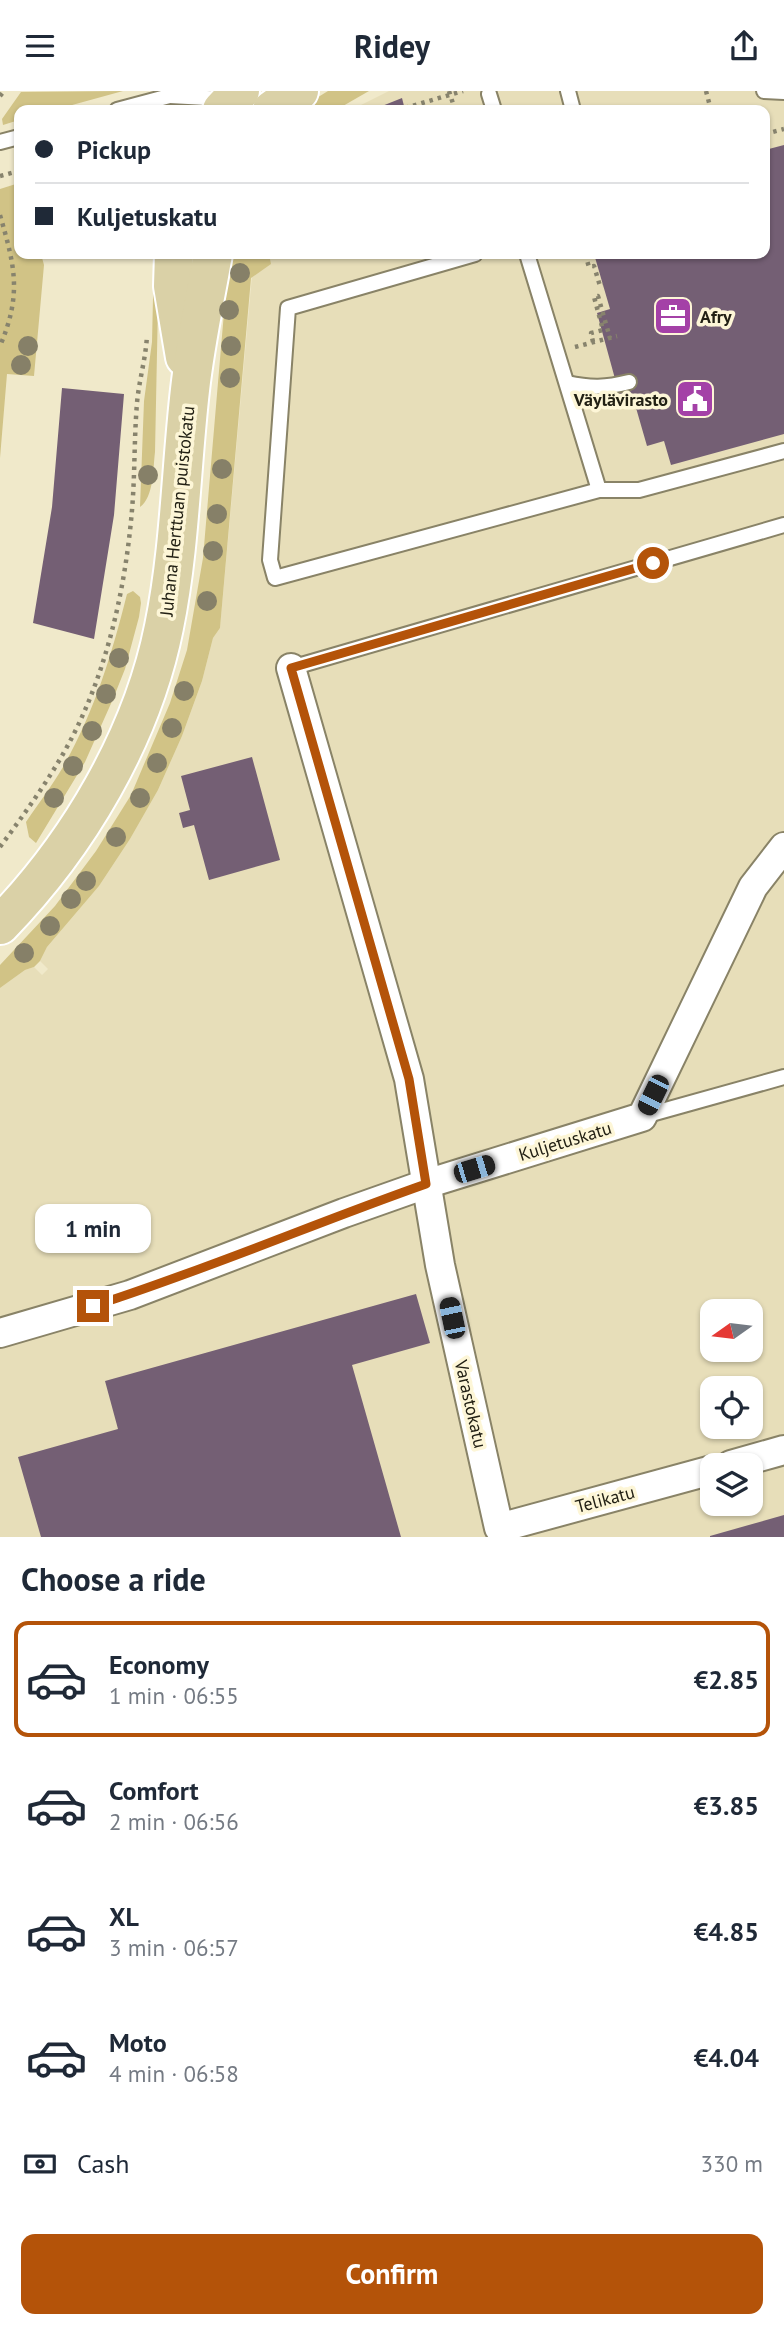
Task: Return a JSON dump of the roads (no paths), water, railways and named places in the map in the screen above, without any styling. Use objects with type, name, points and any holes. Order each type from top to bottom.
[{"type":"main road","name":"Juhana Herttuan puistokatu","points":[[174,259],[173,286],[190,387]]},
{"type":"main road","name":"Juhana Herttuan puistokatu","points":[[3,917],[41,878],[97,797],[126,742],[156,658],[170,593],[190,387],[212,259]]},
{"type":"street","name":"Varastokatu","points":[[291,668],[409,1079],[440,1265],[496,1533]]},
{"type":"street","points":[[642,1117],[753,887],[784,847]]},
{"type":"street","name":"Kuljetuskatu","points":[[0,1333],[130,1294],[426,1184],[642,1117]]},
{"type":"street","points":[[763,1456],[784,1450]]},
{"type":"street","name":"Telikatu","points":[[496,1533],[700,1474]]},
{"type":"lane","points":[[136,105],[185,91]]},
{"type":"lane","points":[[764,91],[784,92]]},
{"type":"lane","points":[[489,94],[492,105]]},
{"type":"lane","points":[[170,96],[284,102]]},
{"type":"lane","points":[[458,259],[288,308],[270,560],[275,578],[599,490],[639,490],[784,451]]},
{"type":"lane","points":[[529,259],[599,490]]},
{"type":"lane","points":[[566,383],[605,388],[629,382]]},
{"type":"lane","points":[[291,668],[784,526]]},
{"type":"lane","points":[[642,1117],[784,1077]]},
{"type":"place","name":"Afry","points":[[673,316]]},
{"type":"place","name":"Väylävirasto","points":[[695,399]]}]
